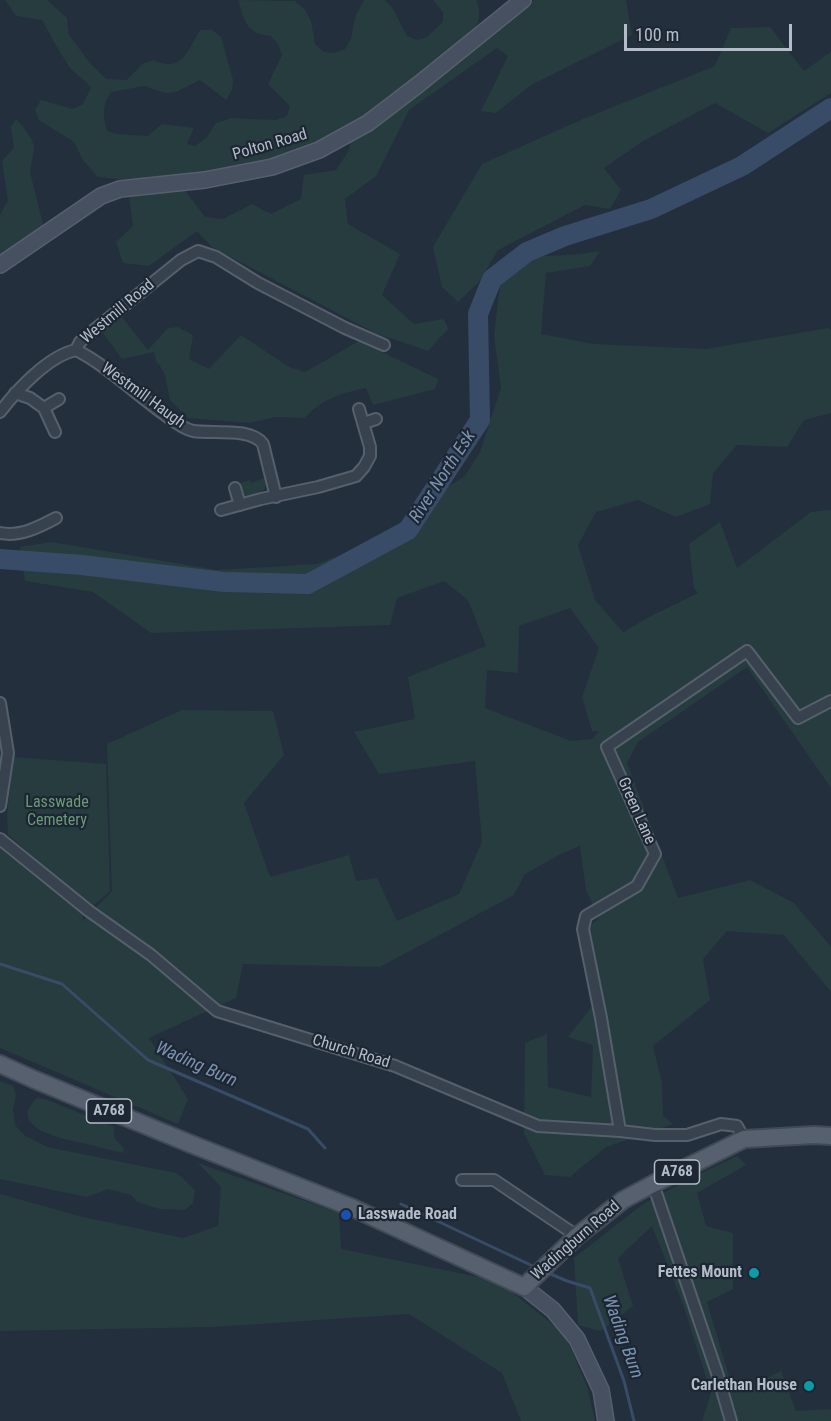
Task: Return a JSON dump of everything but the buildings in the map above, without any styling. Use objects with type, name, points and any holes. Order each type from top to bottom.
[{"type":"main road","name":"A768","points":[[0,1064],[176,1138],[352,1208],[535,1275]]},
{"type":"main road","name":"Wadingburn Road","points":[[535,1275],[577,1236],[623,1200],[744,1139],[796,1135],[831,1136]]},
{"type":"street","name":"Polton Road","points":[[0,266],[101,196],[120,189],[205,180],[272,167],[319,150],[368,123],[523,0]]},
{"type":"street","name":"Westmill Road","points":[[0,412],[15,393],[38,371],[67,352],[76,350],[80,342],[181,260],[198,251],[216,257],[268,288],[345,328],[384,345]]},
{"type":"street","name":"Westmill Haugh","points":[[76,350],[90,357],[153,406],[189,430],[250,435],[259,439],[263,444],[276,496]]},
{"type":"street","points":[[15,393],[30,398],[44,408],[55,432]]},
{"type":"street","points":[[44,408],[59,399]]},
{"type":"street","points":[[221,510],[356,476],[370,456],[370,447],[359,409]]},
{"type":"street","points":[[364,423],[376,418]]},
{"type":"street","points":[[235,488],[240,505]]},
{"type":"street","points":[[0,533],[8,534],[34,529],[56,518]]},
{"type":"street","name":"Green Lane","points":[[620,1131],[602,1018],[584,929],[586,916],[637,886],[655,854],[607,747],[747,651],[798,718],[831,701]]},
{"type":"street","points":[[0,703],[8,753],[0,806]]},
{"type":"street","name":"Church Road","points":[[0,839],[89,911],[151,955],[217,1011],[396,1066],[538,1126],[655,1135],[687,1135],[721,1124],[737,1126],[744,1139]]},
{"type":"street","points":[[462,1180],[494,1180],[577,1236]]},
{"type":"street","points":[[653,1184],[731,1421]]},
{"type":"street","points":[[535,1275],[554,1310],[577,1339],[601,1390],[606,1421]]},
{"type":"green space","points":[[5,0],[47,0],[67,18],[69,35],[90,63],[106,79],[127,80],[142,64],[153,60],[171,64],[177,62],[187,53],[200,30],[212,30],[221,37],[233,80],[232,90],[226,100],[200,80],[176,92],[165,93],[144,86],[111,92],[105,106],[107,131],[147,136],[162,124],[194,128],[187,144],[195,146],[206,138],[216,123],[231,118],[276,120],[287,116],[290,106],[268,84],[282,55],[278,44],[271,36],[263,35],[248,25],[238,0],[295,1],[305,10],[311,21],[315,44],[324,52],[335,53],[345,49],[351,39],[355,17],[364,0],[385,0],[392,7],[407,36],[417,40],[427,37],[443,22],[443,12],[433,0],[476,0],[479,14],[476,27],[376,112],[321,141],[255,164],[204,174],[128,180],[98,177],[83,160],[74,142],[39,120],[35,110],[41,100],[73,109],[83,104],[91,87],[70,68],[42,20],[16,16]]},
{"type":"green space","points":[[534,0],[626,0],[632,35],[531,85],[496,113],[481,111],[508,56],[497,48],[409,110],[376,176],[345,199],[348,224],[400,254],[382,295],[414,324],[444,319],[448,329],[428,351],[375,333],[212,247],[197,231],[149,266],[123,263],[116,242],[133,226],[129,197],[183,188],[205,217],[223,219],[252,204],[271,214],[301,199],[304,175],[336,170],[349,150],[351,140],[444,72]]},
{"type":"green space","points":[[770,27],[804,71],[831,52],[831,93],[768,133],[715,103],[643,141],[604,168],[621,190],[610,209],[585,205],[498,250],[479,282],[458,302],[442,287],[433,247],[482,164],[583,119],[715,66],[731,28]]},
{"type":"green space","points":[[16,119],[32,140],[34,148],[30,172],[43,224],[0,254],[0,215],[8,200],[2,161],[14,148],[11,127]]},
{"type":"green space","points":[[600,251],[590,266],[546,273],[541,334],[594,344],[706,349],[828,328],[831,330],[831,413],[804,420],[787,447],[737,445],[713,473],[710,504],[676,517],[638,500],[596,512],[578,545],[595,600],[623,632],[698,593],[694,588],[689,544],[720,522],[737,568],[811,512],[831,510],[831,696],[799,709],[807,721],[831,709],[831,788],[747,667],[638,742],[627,763],[678,898],[750,880],[794,903],[831,947],[831,992],[784,935],[727,931],[703,959],[710,1000],[653,1046],[662,1083],[663,1116],[673,1124],[606,1147],[570,1177],[545,1175],[524,1133],[525,1043],[547,1034],[548,1087],[591,1097],[593,1045],[568,1037],[593,1005],[582,932],[599,918],[586,890],[580,846],[525,874],[514,895],[380,967],[243,964],[236,998],[149,1038],[188,1099],[178,1124],[0,1048],[0,848],[83,915],[82,922],[112,891],[107,744],[182,710],[273,711],[284,755],[244,803],[270,877],[349,855],[356,881],[377,878],[397,921],[459,894],[482,842],[475,761],[379,774],[354,732],[415,719],[408,677],[486,646],[468,600],[444,581],[397,598],[390,625],[151,633],[93,592],[25,581],[20,547],[52,542],[217,570],[317,564],[423,525],[443,490],[465,476],[480,452],[501,388],[494,335],[500,285],[532,257]],"holes":[[[570,608],[599,648],[582,697],[592,731],[599,731],[592,739],[571,741],[485,708],[487,670],[518,673],[519,626]]]},
{"type":"green space","points":[[122,317],[148,350],[168,328],[178,327],[193,335],[189,359],[209,369],[241,335],[289,367],[305,372],[359,341],[438,379],[435,389],[373,405],[366,388],[349,392],[325,401],[305,418],[276,417],[249,423],[188,418],[170,400],[165,375],[157,363],[154,352],[122,359],[102,332]]},
{"type":"green space","points":[[264,478],[266,485],[264,490],[247,496],[243,494],[240,483],[250,480],[251,483]]},
{"type":"green space","name":"Lasswade Cemetery","points":[[13,757],[106,764],[110,891],[92,907],[70,891],[8,834],[7,815]]},
{"type":"green space","points":[[0,1081],[13,1086],[16,1095],[13,1110],[15,1125],[24,1135],[47,1147],[176,1173],[195,1191],[193,1203],[185,1210],[160,1209],[137,1202],[131,1195],[108,1189],[87,1197],[0,1179]]},
{"type":"green space","points":[[37,1098],[45,1099],[114,1127],[114,1138],[123,1147],[124,1153],[52,1135],[41,1130],[32,1124],[28,1117],[29,1108]]},
{"type":"green space","points":[[737,1156],[746,1165],[697,1193],[706,1226],[733,1233],[733,1289],[707,1302],[732,1386],[745,1388],[781,1371],[796,1411],[831,1409],[831,1421],[702,1421],[711,1393],[683,1304],[652,1226],[618,1258],[633,1306],[601,1331],[578,1325],[574,1258],[643,1204]]},
{"type":"green space","points":[[198,1163],[339,1213],[341,1249],[498,1281],[565,1334],[588,1389],[595,1421],[521,1421],[502,1373],[409,1314],[213,1327],[0,1331],[0,1194],[83,1217],[183,1238],[218,1226],[221,1187]]},
{"type":"waterway","name":"River North Esk","points":[[0,559],[82,565],[224,582],[308,584],[408,530],[480,420],[478,314],[492,279],[527,252],[565,236],[651,209],[742,166],[831,108]]},
{"type":"waterway","name":"Wading Burn","points":[[0,964],[62,984],[148,1060],[308,1129],[325,1148]]},
{"type":"waterway","name":"Wading Burn","points":[[401,1204],[537,1268]]},
{"type":"waterway","name":"Wading Burn","points":[[546,1272],[590,1288],[624,1381],[634,1421]]},
{"type":"place","name":"Lasswade Road","points":[[346,1215]]},
{"type":"place","name":"Fettes Mount","points":[[754,1273]]},
{"type":"place","name":"Carlethan House","points":[[809,1386]]}]
